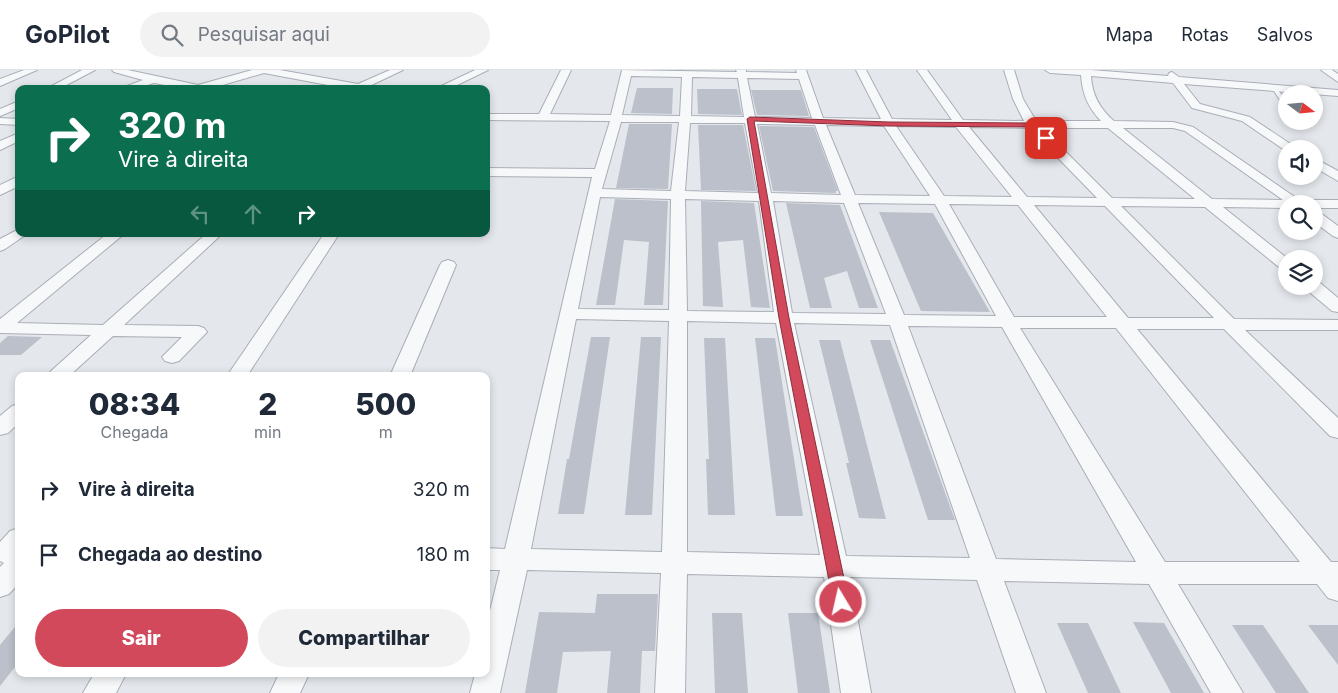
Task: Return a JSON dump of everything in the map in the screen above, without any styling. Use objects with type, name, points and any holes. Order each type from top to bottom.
[{"type":"street","points":[[0,83],[32,70]]},
{"type":"street","points":[[59,85],[90,70]]},
{"type":"street","points":[[117,70],[172,85]]},
{"type":"street","points":[[210,85],[258,70],[340,85]]},
{"type":"street","points":[[363,85],[395,70]]},
{"type":"street","points":[[449,85],[483,70]]},
{"type":"street","points":[[543,118],[566,70]]},
{"type":"street","points":[[861,70],[889,124],[940,200],[1008,322],[1228,693]]},
{"type":"street","points":[[922,70],[961,125],[1021,200],[1120,322],[1334,578]]},
{"type":"street","points":[[1009,70],[1012,85],[1022,109],[1034,125],[1228,323],[1338,431]]},
{"type":"street","points":[[1050,70],[1087,71],[1176,81],[1338,93]]},
{"type":"street","points":[[1169,70],[1196,106],[1229,113],[1246,119],[1278,140]]},
{"type":"street","points":[[1326,70],[1338,79]]},
{"type":"street","points":[[1087,71],[1087,90],[1098,112],[1278,259]]},
{"type":"street","points":[[490,671],[516,559],[594,193],[616,119],[627,72],[803,73],[819,121],[896,320],[1031,693]]},
{"type":"street","points":[[670,693],[676,564],[679,316],[678,194],[686,118],[687,72]]},
{"type":"street","points":[[741,72],[765,196],[784,318],[835,566],[856,693]]},
{"type":"street","points":[[1252,76],[1269,88]]},
{"type":"street","points":[[138,85],[155,80]]},
{"type":"street","points":[[0,113],[15,106]]},
{"type":"street","points":[[490,117],[750,119],[961,125],[1173,125],[1189,129],[1283,195]]},
{"type":"street","points":[[0,121],[15,122]]},
{"type":"street","points":[[0,146],[15,138]]},
{"type":"street","points":[[1323,168],[1338,177]]},
{"type":"street","points":[[490,172],[600,173]]},
{"type":"street","points":[[3,196],[15,184]]},
{"type":"street","points":[[594,193],[849,199],[1278,204]]},
{"type":"street","points":[[1323,204],[1338,204]]},
{"type":"street","points":[[1323,222],[1338,233]]},
{"type":"street","points":[[0,246],[15,237]]},
{"type":"street","points":[[0,328],[112,237]]},
{"type":"street","points":[[62,372],[212,237]]},
{"type":"street","points":[[240,372],[329,237]]},
{"type":"street","points":[[402,372],[448,264]]},
{"type":"street","points":[[1323,294],[1338,307]]},
{"type":"street","points":[[569,314],[1338,326]]},
{"type":"street","points":[[0,328],[198,332],[172,358]]},
{"type":"street","points":[[0,428],[15,415]]},
{"type":"street","points":[[0,586],[12,552]]},
{"type":"street","points":[[490,559],[1334,578]]},
{"type":"street","points":[[98,693],[109,677]]},
{"type":"street","points":[[285,693],[293,677]]},
{"type":"street","points":[[485,693],[489,677]]},
{"type":"lane","points":[[1269,88],[1278,97]]},
{"type":"building","points":[[637,88],[673,88],[672,114],[631,113]]},
{"type":"building","points":[[697,89],[737,89],[742,115],[698,114]]},
{"type":"building","points":[[751,90],[801,90],[809,116],[757,115]]},
{"type":"building","points":[[629,124],[672,124],[668,189],[616,188]]},
{"type":"building","points":[[698,125],[743,125],[756,191],[701,190]]},
{"type":"building","points":[[759,126],[814,127],[838,191],[836,193],[773,191]]},
{"type":"building","points":[[615,199],[668,201],[663,305],[644,305],[649,242],[624,240],[615,305],[596,305]]},
{"type":"building","points":[[701,201],[754,203],[770,308],[751,307],[743,240],[718,242],[723,307],[703,306]]},
{"type":"building","points":[[786,203],[840,205],[878,308],[859,308],[847,271],[824,278],[832,308],[810,308]]},
{"type":"building","points":[[879,212],[933,213],[990,312],[921,311]]},
{"type":"building","points":[[8,336],[42,337],[21,355],[0,355],[0,343]]},
{"type":"building","points":[[591,337],[610,337],[584,514],[558,514],[567,459],[569,459]]},
{"type":"building","points":[[641,337],[661,337],[652,515],[625,515]]},
{"type":"building","points":[[704,338],[725,338],[735,515],[708,515],[706,459],[709,459]]},
{"type":"building","points":[[755,338],[775,338],[803,516],[776,516]]},
{"type":"building","points":[[819,340],[840,340],[886,519],[859,518],[846,463],[849,463]]},
{"type":"building","points":[[870,340],[890,340],[955,520],[928,520]]},
{"type":"building","points":[[597,594],[658,594],[655,651],[642,651],[640,693],[607,693],[611,651],[563,652],[557,693],[525,693],[539,612],[595,613]]},
{"type":"building","points":[[712,613],[742,613],[748,693],[715,693]]},
{"type":"building","points":[[788,613],[818,613],[830,693],[798,693]]},
{"type":"building","points":[[1133,622],[1164,623],[1204,693],[1171,693]]},
{"type":"building","points":[[1057,623],[1088,623],[1121,693],[1088,693]]},
{"type":"building","points":[[1232,625],[1263,625],[1309,693],[1276,693]]},
{"type":"building","points":[[1308,625],[1338,625],[1338,665]]},
{"type":"building","points":[[15,627],[15,667],[0,686],[0,645]]},
{"type":"route","points":[[841,602],[784,318],[765,196],[750,119],[889,124],[1034,125],[1046,138]]}]
